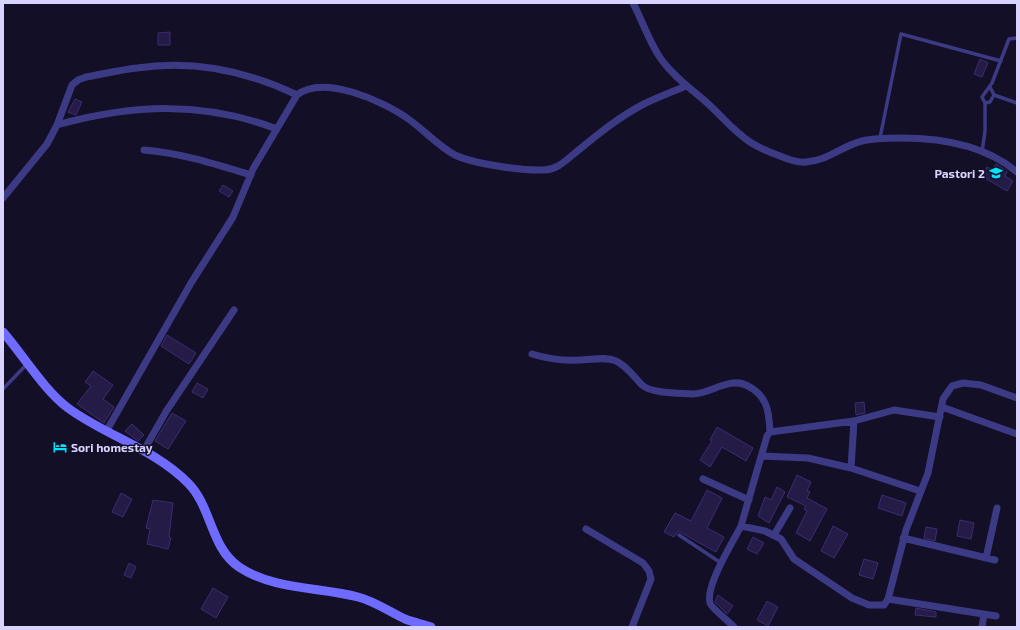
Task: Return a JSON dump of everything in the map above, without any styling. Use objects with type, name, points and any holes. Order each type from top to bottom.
[{"type":"main road","points":[[3,332],[68,408],[144,450],[187,482],[195,492],[223,552],[239,567],[261,578],[360,597],[406,620],[431,627]]},
{"type":"street","points":[[633,3],[649,39],[661,59],[686,86],[749,142],[786,158],[805,163],[822,160],[862,141],[879,139],[933,138],[982,152],[1008,164],[1017,172]]},
{"type":"street","points":[[3,198],[47,144],[57,125],[74,82],[86,77],[138,68],[180,66],[213,69],[255,77],[297,95]]},
{"type":"street","points":[[107,430],[190,283],[233,217],[251,175],[277,129],[297,95],[307,88],[317,86],[345,91],[386,105],[410,120],[454,154],[485,163],[543,170],[558,166],[596,136],[644,104],[686,86]]},
{"type":"street","points":[[57,125],[116,112],[163,108],[210,112],[259,122],[277,129]]},
{"type":"street","points":[[144,150],[164,152],[213,162],[251,175]]},
{"type":"street","points":[[144,450],[168,410],[234,310]]},
{"type":"street","points":[[532,354],[549,360],[602,359],[615,361],[632,373],[643,386],[667,392],[698,394],[725,385],[744,384],[755,390],[765,400],[770,417],[770,432],[767,436],[741,526],[712,586],[710,603],[734,627]]},
{"type":"street","points":[[741,526],[755,528],[781,539],[794,559],[852,598],[869,605],[884,605],[888,599],[903,538],[928,473],[943,399],[952,386],[962,383],[981,385],[1017,398]]},
{"type":"street","points":[[942,408],[1017,434]]},
{"type":"street","points":[[770,432],[854,421],[894,410],[940,417]]},
{"type":"street","points":[[851,468],[854,421]]},
{"type":"street","points":[[762,456],[808,458],[851,468],[920,491]]},
{"type":"street","points":[[703,479],[749,500]]},
{"type":"street","points":[[774,535],[790,508]]},
{"type":"street","points":[[986,558],[996,508]]},
{"type":"street","points":[[586,529],[643,563],[649,571],[651,579],[639,606],[632,627]]},
{"type":"street","points":[[903,538],[995,560]]},
{"type":"street","points":[[888,599],[996,616]]},
{"type":"street","points":[[982,627],[984,614]]},
{"type":"lane","points":[[879,139],[901,34],[1001,61]]},
{"type":"lane","points":[[982,152],[985,103],[982,97],[990,87],[1009,39],[1017,38]]},
{"type":"lane","points":[[990,87],[994,95],[1017,103]]},
{"type":"lane","points":[[985,103],[990,102],[994,95]]},
{"type":"lane","points":[[3,389],[28,363]]},
{"type":"lane","points":[[679,535],[722,563]]},
{"type":"building","points":[[170,32],[170,45],[158,45],[158,33]]},
{"type":"building","points":[[980,59],[988,63],[982,77],[974,74]]},
{"type":"building","points":[[75,99],[82,102],[76,115],[68,112]]},
{"type":"building","name":"Pastori 2","points":[[996,164],[1007,171],[1005,176],[1013,181],[1007,191],[983,177],[987,167],[993,170]]},
{"type":"building","points":[[223,185],[233,191],[229,197],[219,191]]},
{"type":"building","points":[[167,335],[196,353],[189,364],[161,346]]},
{"type":"building","points":[[93,371],[113,385],[103,399],[114,407],[104,423],[77,404],[91,386],[85,382]]},
{"type":"building","points":[[197,383],[208,389],[203,398],[192,392]]},
{"type":"building","points":[[864,402],[865,413],[856,415],[855,403]]},
{"type":"building","points":[[172,413],[186,421],[168,449],[155,441]]},
{"type":"building","points":[[132,424],[144,435],[138,441],[125,431]]},
{"type":"building","points":[[717,427],[753,448],[746,461],[722,447],[710,467],[700,460],[712,441],[710,440]]},
{"type":"building","points":[[797,475],[811,482],[807,491],[810,492],[807,498],[827,509],[810,541],[796,533],[807,511],[804,509],[806,506],[787,497]]},
{"type":"building","points":[[777,487],[785,492],[769,523],[758,516],[765,497],[771,500]]},
{"type":"building","points":[[707,490],[722,498],[707,528],[724,537],[716,552],[678,531],[674,537],[664,532],[675,513],[691,521]]},
{"type":"building","points":[[121,493],[132,499],[123,517],[112,512]]},
{"type":"building","points":[[882,495],[906,503],[902,516],[878,508]]},
{"type":"building","points":[[153,500],[173,503],[169,537],[171,538],[168,549],[147,544],[150,529],[146,528]]},
{"type":"building","points":[[960,520],[974,523],[971,539],[957,536]]},
{"type":"building","points":[[833,526],[848,534],[834,558],[821,551]]},
{"type":"building","points":[[926,527],[937,529],[935,541],[924,538]]},
{"type":"building","points":[[753,537],[764,543],[757,554],[747,549]]},
{"type":"building","points":[[864,559],[878,563],[873,579],[859,575]]},
{"type":"building","points":[[129,563],[136,567],[131,578],[124,575]]},
{"type":"building","points":[[213,588],[228,597],[216,618],[201,609]]},
{"type":"building","points":[[718,595],[733,606],[727,614],[715,602]]},
{"type":"building","points":[[767,601],[778,607],[768,626],[757,620]]},
{"type":"building","points":[[916,608],[936,612],[936,617],[915,615]]},
{"type":"place","name":"Pastori 2","points":[[996,173]]},
{"type":"place","name":"Sori homestay","points":[[60,447]]}]
